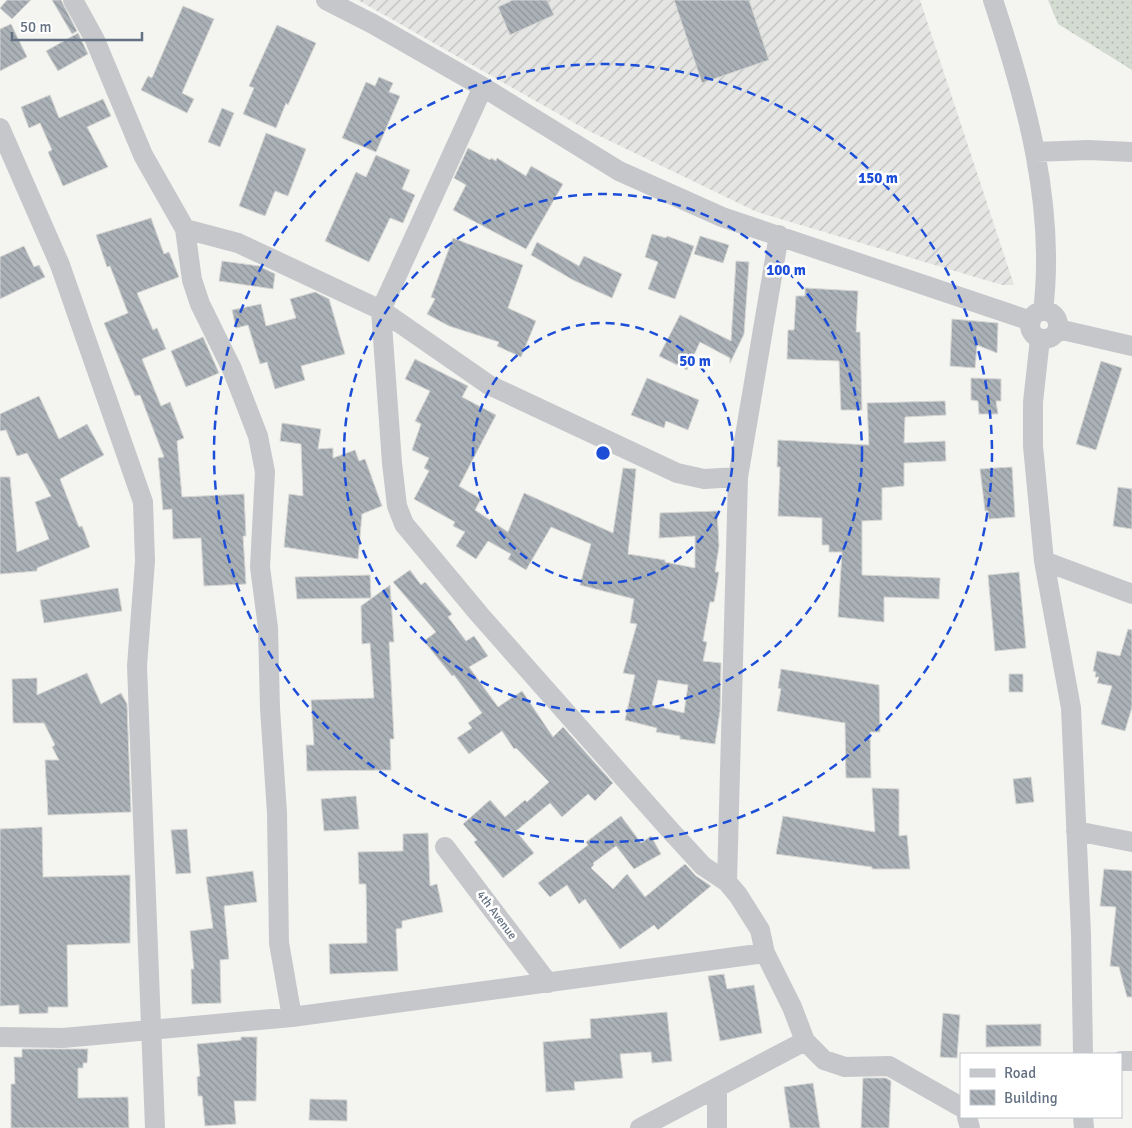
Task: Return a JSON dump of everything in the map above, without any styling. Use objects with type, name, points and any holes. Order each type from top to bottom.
[{"type":"street","points":[[73,0],[95,40],[143,156],[185,229],[192,280],[200,304],[232,369],[255,428],[265,472],[260,567],[268,628],[270,708],[277,813],[279,943],[292,1017]]},
{"type":"street","points":[[326,0],[483,87],[619,171],[722,217],[1037,316],[1048,312],[1057,318],[1058,329],[1051,338],[1040,339],[1032,332],[1037,316],[1046,282],[1044,218],[1035,152],[1015,66],[993,0]]},
{"type":"street","points":[[483,87],[381,310],[392,463],[397,506],[404,524],[478,614],[703,866],[727,882],[760,930],[765,953],[792,1007],[806,1041],[824,1060],[845,1066],[890,1066],[960,1106]]},
{"type":"street","points":[[0,128],[60,265],[143,502],[145,561],[137,666],[155,1128]]},
{"type":"street","points":[[1035,152],[1088,150],[1132,152]]},
{"type":"street","points":[[185,229],[238,243],[381,310],[489,385],[677,473],[704,479],[738,477]]},
{"type":"street","points":[[727,882],[738,477],[779,235]]},
{"type":"street","points":[[1058,329],[1132,346]]},
{"type":"street","points":[[1040,339],[1033,402],[1033,446],[1044,561],[1071,708],[1081,934],[1083,1053]]},
{"type":"street","points":[[1044,561],[1132,594]]},
{"type":"street","points":[[1076,832],[1132,842]]},
{"type":"street","name":"4th Avenue","points":[[445,847],[548,982]]},
{"type":"street","points":[[0,1037],[63,1038],[292,1017],[765,953]]},
{"type":"street","points":[[640,1128],[717,1090],[806,1041]]},
{"type":"street","points":[[716,1128],[717,1090]]},
{"type":"shaded area","points":[[358,0],[920,0],[1014,285],[1002,285],[757,212],[585,129]]},
{"type":"shaded area","points":[[1048,0],[1132,0],[1132,70],[1058,24]]},
{"type":"building","points":[[7,0],[31,0],[12,19],[0,8]]},
{"type":"building","points":[[52,0],[61,0],[77,31],[72,34]]},
{"type":"building","points":[[513,0],[547,0],[554,15],[510,35],[498,7]]},
{"type":"building","points":[[674,0],[749,0],[769,60],[702,83]]},
{"type":"building","points":[[183,6],[214,19],[182,93],[194,99],[187,113],[141,90],[148,76],[152,78]]},
{"type":"building","points":[[11,24],[27,57],[0,71],[0,29]]},
{"type":"building","points":[[277,25],[316,43],[288,105],[286,103],[276,128],[243,114],[254,88],[249,86]]},
{"type":"building","points":[[78,33],[88,54],[58,71],[46,51]]},
{"type":"building","points":[[379,77],[393,83],[389,92],[400,96],[376,152],[342,138],[366,82],[375,86]]},
{"type":"building","points":[[50,95],[59,118],[103,99],[111,116],[87,127],[108,167],[63,186],[48,152],[52,150],[40,123],[29,128],[21,107]]},
{"type":"building","points":[[222,108],[234,113],[220,147],[208,142]]},
{"type":"building","points":[[266,133],[306,149],[288,196],[275,191],[265,216],[239,206]]},
{"type":"building","points":[[468,148],[490,160],[491,158],[496,161],[497,158],[526,176],[531,166],[563,184],[526,249],[453,210],[466,185],[454,178]]},
{"type":"building","points":[[376,155],[410,170],[402,189],[415,195],[403,223],[390,218],[369,262],[325,241],[356,172],[366,177]]},
{"type":"building","points":[[151,218],[164,254],[169,252],[179,277],[137,293],[153,330],[157,328],[166,349],[142,359],[161,406],[170,402],[184,438],[177,441],[182,497],[244,494],[246,536],[243,536],[246,584],[204,586],[201,538],[173,539],[172,509],[163,510],[158,458],[164,457],[140,395],[135,396],[104,323],[128,313],[110,266],[107,267],[96,235]]},
{"type":"building","points":[[652,234],[666,238],[667,236],[694,246],[675,299],[648,289],[658,262],[645,257]]},
{"type":"building","points":[[700,236],[729,245],[723,263],[694,254]]},
{"type":"building","points":[[453,238],[523,265],[508,308],[536,321],[521,357],[497,346],[499,342],[449,326],[427,314],[435,299],[431,297]]},
{"type":"building","points":[[537,242],[579,266],[584,256],[622,274],[612,298],[573,280],[531,255]]},
{"type":"building","points":[[24,246],[34,267],[39,265],[45,277],[0,299],[0,257]]},
{"type":"building","points":[[222,261],[259,266],[275,274],[273,289],[219,281]]},
{"type":"building","points":[[736,261],[749,262],[744,334],[730,363],[730,358],[700,342],[687,370],[659,356],[680,315],[731,341]]},
{"type":"building","points":[[805,288],[858,291],[856,332],[860,332],[862,410],[841,410],[839,361],[787,359],[788,330],[794,330],[796,296],[805,296]]},
{"type":"building","points":[[315,292],[329,299],[345,354],[301,366],[305,380],[275,389],[267,362],[260,364],[248,325],[236,328],[232,310],[261,304],[266,326],[296,318],[290,299]]},
{"type":"building","points":[[952,319],[998,323],[997,353],[977,345],[975,368],[950,366]]},
{"type":"building","points":[[203,337],[219,373],[186,387],[171,351]]},
{"type":"building","points":[[415,359],[468,386],[462,397],[496,415],[459,486],[481,499],[475,510],[508,532],[524,493],[613,533],[623,468],[636,469],[628,554],[665,560],[665,562],[695,568],[695,536],[659,538],[660,513],[717,511],[719,546],[715,572],[719,572],[714,602],[710,602],[703,641],[707,642],[703,661],[721,663],[720,711],[715,744],[680,739],[680,736],[656,732],[657,728],[625,720],[635,675],[623,673],[637,624],[630,623],[634,599],[580,585],[591,544],[551,527],[526,570],[508,559],[511,554],[488,541],[476,559],[456,546],[465,532],[453,526],[455,522],[414,499],[429,471],[424,468],[429,458],[412,450],[421,424],[415,421],[430,391],[405,379]],"holes":[[[658,680],[688,685],[684,713],[652,705]]]},
{"type":"building","points":[[1101,361],[1122,368],[1096,450],[1076,444]]},
{"type":"building","points":[[647,378],[699,400],[688,430],[666,421],[664,428],[631,415]]},
{"type":"building","points":[[971,378],[1001,379],[1001,401],[996,401],[998,414],[979,414],[978,401],[971,400]]},
{"type":"building","points":[[39,396],[59,439],[87,424],[104,455],[60,479],[79,527],[82,526],[90,547],[37,568],[37,571],[0,574],[0,477],[10,477],[17,552],[49,539],[35,502],[51,496],[27,453],[17,456],[6,430],[0,431],[0,414]]},
{"type":"building","points":[[945,401],[946,415],[905,417],[904,443],[945,441],[946,461],[904,463],[904,486],[882,488],[882,520],[862,521],[862,575],[940,578],[939,599],[884,597],[884,622],[838,617],[842,552],[829,552],[829,545],[822,545],[822,518],[778,516],[780,467],[777,467],[778,440],[869,445],[867,403]]},
{"type":"building","points":[[282,423],[321,429],[318,449],[333,448],[333,458],[355,450],[359,461],[365,459],[382,506],[362,514],[358,559],[284,547],[289,494],[303,496],[301,444],[280,441]]},
{"type":"building","points":[[1012,467],[1015,517],[989,519],[988,511],[985,511],[980,469]]},
{"type":"building","points":[[1118,487],[1132,489],[1132,529],[1113,526]]},
{"type":"building","points":[[410,570],[421,585],[425,582],[452,614],[448,617],[466,641],[474,636],[488,656],[469,667],[498,707],[522,691],[553,737],[563,727],[613,783],[595,801],[588,794],[562,817],[550,803],[516,831],[534,853],[503,878],[474,842],[477,840],[463,824],[490,800],[505,817],[525,800],[527,802],[549,782],[516,748],[514,749],[502,731],[469,754],[457,738],[472,728],[468,723],[482,713],[454,675],[452,676],[424,641],[436,632],[393,582]]},
{"type":"building","points":[[1019,572],[1026,648],[995,651],[988,575]]},
{"type":"building","points":[[370,575],[371,598],[297,599],[295,577]]},
{"type":"building","points":[[390,585],[394,642],[389,642],[394,739],[390,739],[391,770],[307,771],[306,745],[314,745],[311,700],[374,698],[370,643],[362,644],[361,606]]},
{"type":"building","points":[[118,588],[122,611],[44,623],[40,600]]},
{"type":"building","points":[[1128,629],[1132,630],[1132,707],[1125,731],[1101,724],[1112,686],[1097,683],[1099,677],[1095,677],[1096,672],[1093,671],[1097,651],[1120,656]]},
{"type":"building","points":[[781,669],[879,685],[880,732],[870,732],[871,778],[846,778],[845,723],[777,711],[781,689],[778,688]]},
{"type":"building","points":[[87,673],[101,704],[121,693],[127,704],[131,812],[48,815],[45,760],[59,760],[52,747],[55,745],[44,723],[13,723],[12,679],[37,678],[37,695]]},
{"type":"building","points":[[1009,674],[1023,674],[1023,692],[1009,692]]},
{"type":"building","points":[[1031,777],[1034,802],[1016,804],[1013,779]]},
{"type":"building","points":[[872,788],[899,789],[899,836],[907,835],[910,869],[872,869],[872,867],[776,854],[783,816],[875,832]]},
{"type":"building","points":[[356,796],[359,829],[324,831],[321,799]]},
{"type":"building","points":[[621,816],[641,843],[651,836],[661,854],[634,869],[616,846],[593,863],[594,865],[591,868],[613,889],[627,874],[645,897],[685,864],[696,876],[711,886],[658,930],[654,925],[620,949],[585,899],[579,904],[567,885],[550,897],[538,883],[588,845],[586,842]]},
{"type":"building","points":[[42,827],[43,877],[130,875],[130,943],[67,945],[68,1007],[48,1007],[48,1013],[19,1014],[19,1005],[0,1006],[0,829]]},
{"type":"building","points":[[187,829],[191,873],[176,874],[171,830]]},
{"type":"building","points":[[428,833],[430,886],[437,884],[443,912],[402,921],[402,928],[396,929],[398,971],[330,974],[329,944],[367,943],[366,884],[359,884],[358,852],[403,851],[403,834]]},
{"type":"building","points":[[1104,869],[1132,871],[1132,997],[1127,997],[1119,967],[1110,966],[1116,907],[1100,906]]},
{"type":"building","points":[[253,871],[257,902],[224,906],[229,959],[220,960],[221,1003],[192,1004],[191,969],[194,969],[190,931],[213,928],[206,877]]},
{"type":"building","points":[[724,974],[727,989],[754,985],[762,1033],[720,1041],[708,976]]},
{"type":"building","points":[[667,1012],[672,1061],[652,1063],[651,1052],[620,1054],[623,1078],[574,1082],[575,1090],[546,1092],[543,1042],[591,1038],[590,1019]]},
{"type":"building","points":[[943,1013],[960,1015],[957,1058],[940,1057]]},
{"type":"building","points":[[1041,1024],[1041,1046],[986,1047],[986,1025]]},
{"type":"building","points":[[241,1037],[257,1037],[256,1101],[234,1101],[236,1124],[205,1126],[202,1096],[198,1096],[197,1077],[200,1076],[197,1044],[241,1040]]},
{"type":"building","points":[[22,1049],[88,1049],[87,1063],[83,1063],[83,1068],[78,1068],[78,1098],[128,1097],[129,1128],[11,1128],[11,1084],[15,1084],[14,1057],[22,1057]]},
{"type":"building","points":[[863,1078],[886,1078],[891,1081],[889,1128],[861,1128]]},
{"type":"building","points":[[813,1083],[820,1128],[790,1128],[784,1087]]},
{"type":"building","points":[[310,1099],[347,1100],[347,1121],[309,1120]]}]
